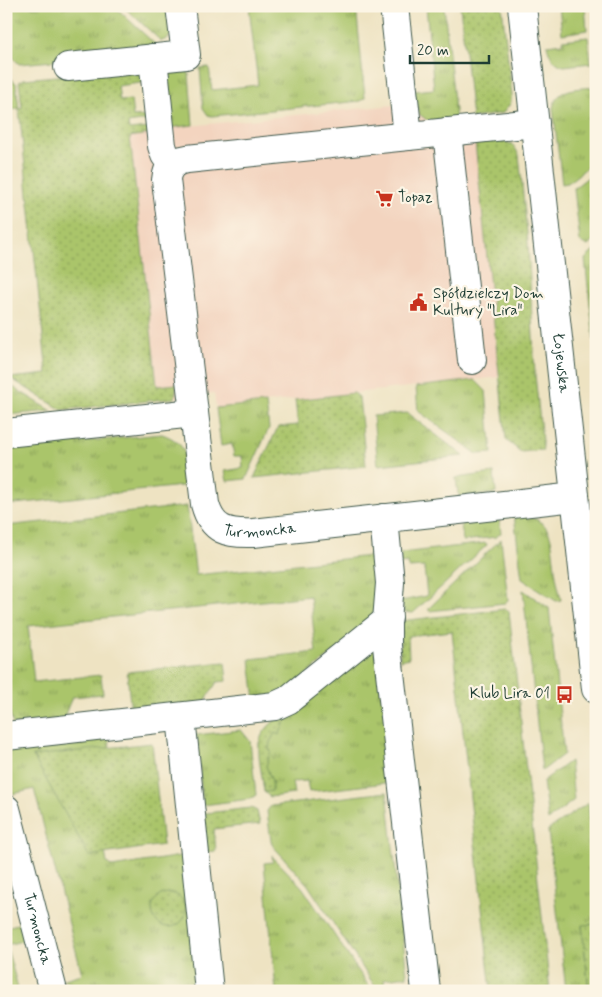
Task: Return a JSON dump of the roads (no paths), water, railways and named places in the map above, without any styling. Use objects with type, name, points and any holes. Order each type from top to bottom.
[{"type":"street","points":[[68,67],[186,55],[180,6]]},
{"type":"street","points":[[394,6],[408,136]]},
{"type":"street","name":"Łojewska","points":[[522,6],[596,688]]},
{"type":"street","points":[[153,58],[162,146],[165,155],[172,164],[187,159],[535,123]]},
{"type":"street","points":[[447,132],[472,360]]},
{"type":"street","name":"Turmoncka","points":[[172,164],[167,172],[166,180],[205,504],[210,518],[221,528],[235,534],[575,497]]},
{"type":"street","points":[[6,433],[194,413]]},
{"type":"street","points":[[384,518],[390,576],[387,646],[426,991]]},
{"type":"street","points":[[15,735],[268,708],[283,703],[388,618]]},
{"type":"street","points":[[181,717],[209,991]]},
{"type":"street","name":"Turmoncka","points":[[6,809],[53,991]]},
{"type":"place","name":"Topaz","points":[[384,198]]},
{"type":"place","name":"Spółdzielczy Dom Kultury \"Lira\"","points":[[419,303]]},
{"type":"place","name":"Klub Lira 01","points":[[564,694]]}]
